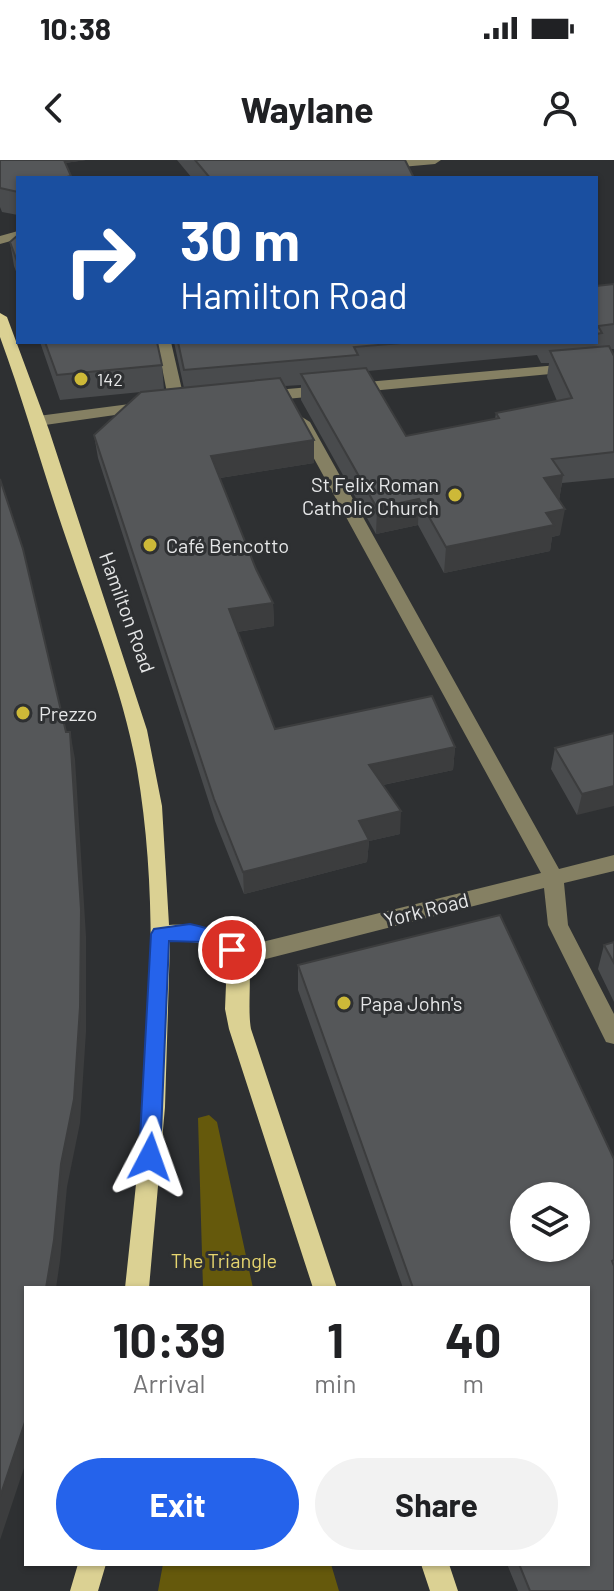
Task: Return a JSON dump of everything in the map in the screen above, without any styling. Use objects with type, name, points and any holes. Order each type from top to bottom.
[{"type":"main road","name":"Hamilton Road","points":[[0,317],[128,689],[152,804],[160,934],[152,1124],[137,1286]]},
{"type":"main road","points":[[160,934],[190,931],[207,935],[225,943],[238,957],[236,1009],[240,1029],[324,1286]]},
{"type":"main road","points":[[84,1591],[91,1566]]},
{"type":"main road","points":[[436,1566],[444,1591]]},
{"type":"street","points":[[360,167],[435,160]]},
{"type":"street","points":[[38,421],[185,402],[165,344]]},
{"type":"street","points":[[255,397],[614,364]]},
{"type":"street","points":[[287,394],[553,877],[558,925],[614,1035]]},
{"type":"street","name":"York Road","points":[[238,957],[614,863]]},
{"type":"green space","name":"The Triangle","points":[[209,1115],[217,1122],[253,1286],[203,1286],[198,1118]]},
{"type":"green space","points":[[163,1566],[332,1566],[339,1591],[158,1591]]},
{"type":"building","points":[[0,160],[64,160],[71,176],[16,176],[16,192],[0,188]]},
{"type":"building","points":[[195,160],[405,160],[413,176],[208,176]]},
{"type":"building","points":[[16,237],[16,258],[10,242]]},
{"type":"building","points":[[614,284],[614,324],[598,326],[598,286]]},
{"type":"building","points":[[46,344],[157,344],[162,365],[57,375]]},
{"type":"building","points":[[178,344],[389,344],[354,347],[358,355],[184,370]]},
{"type":"building","points":[[609,346],[614,356],[614,452],[552,459],[563,475],[544,478],[565,509],[546,513],[554,525],[446,547],[419,499],[377,508],[301,374],[366,368],[406,436],[499,418],[496,413],[572,398],[550,351]]},
{"type":"building","points":[[280,378],[314,440],[211,456],[256,569],[273,603],[229,609],[275,729],[432,696],[455,747],[369,765],[401,811],[359,821],[369,840],[243,872],[214,799],[94,435],[141,392]]},
{"type":"building","points":[[0,479],[23,549],[66,732],[70,732],[81,910],[80,1007],[74,1099],[61,1164],[46,1286],[24,1286],[24,1425],[0,1497]]},
{"type":"building","points":[[614,733],[614,786],[582,794],[555,748]]},
{"type":"building","points":[[500,915],[614,1159],[614,1591],[530,1591],[520,1566],[590,1566],[590,1286],[412,1286],[298,965]]},
{"type":"building","points":[[614,942],[614,963],[604,945]]},
{"type":"place","name":"142","points":[[81,379]]},
{"type":"place","name":"St Felix Roman Catholic Church","points":[[455,495]]},
{"type":"place","name":"Café Bencotto","points":[[150,545]]},
{"type":"place","name":"Prezzo","points":[[23,713]]},
{"type":"place","name":"Papa John's","points":[[344,1003]]},
{"type":"route","points":[[150,1157],[159,1019],[160,934],[190,931],[225,943],[232,950]]}]
